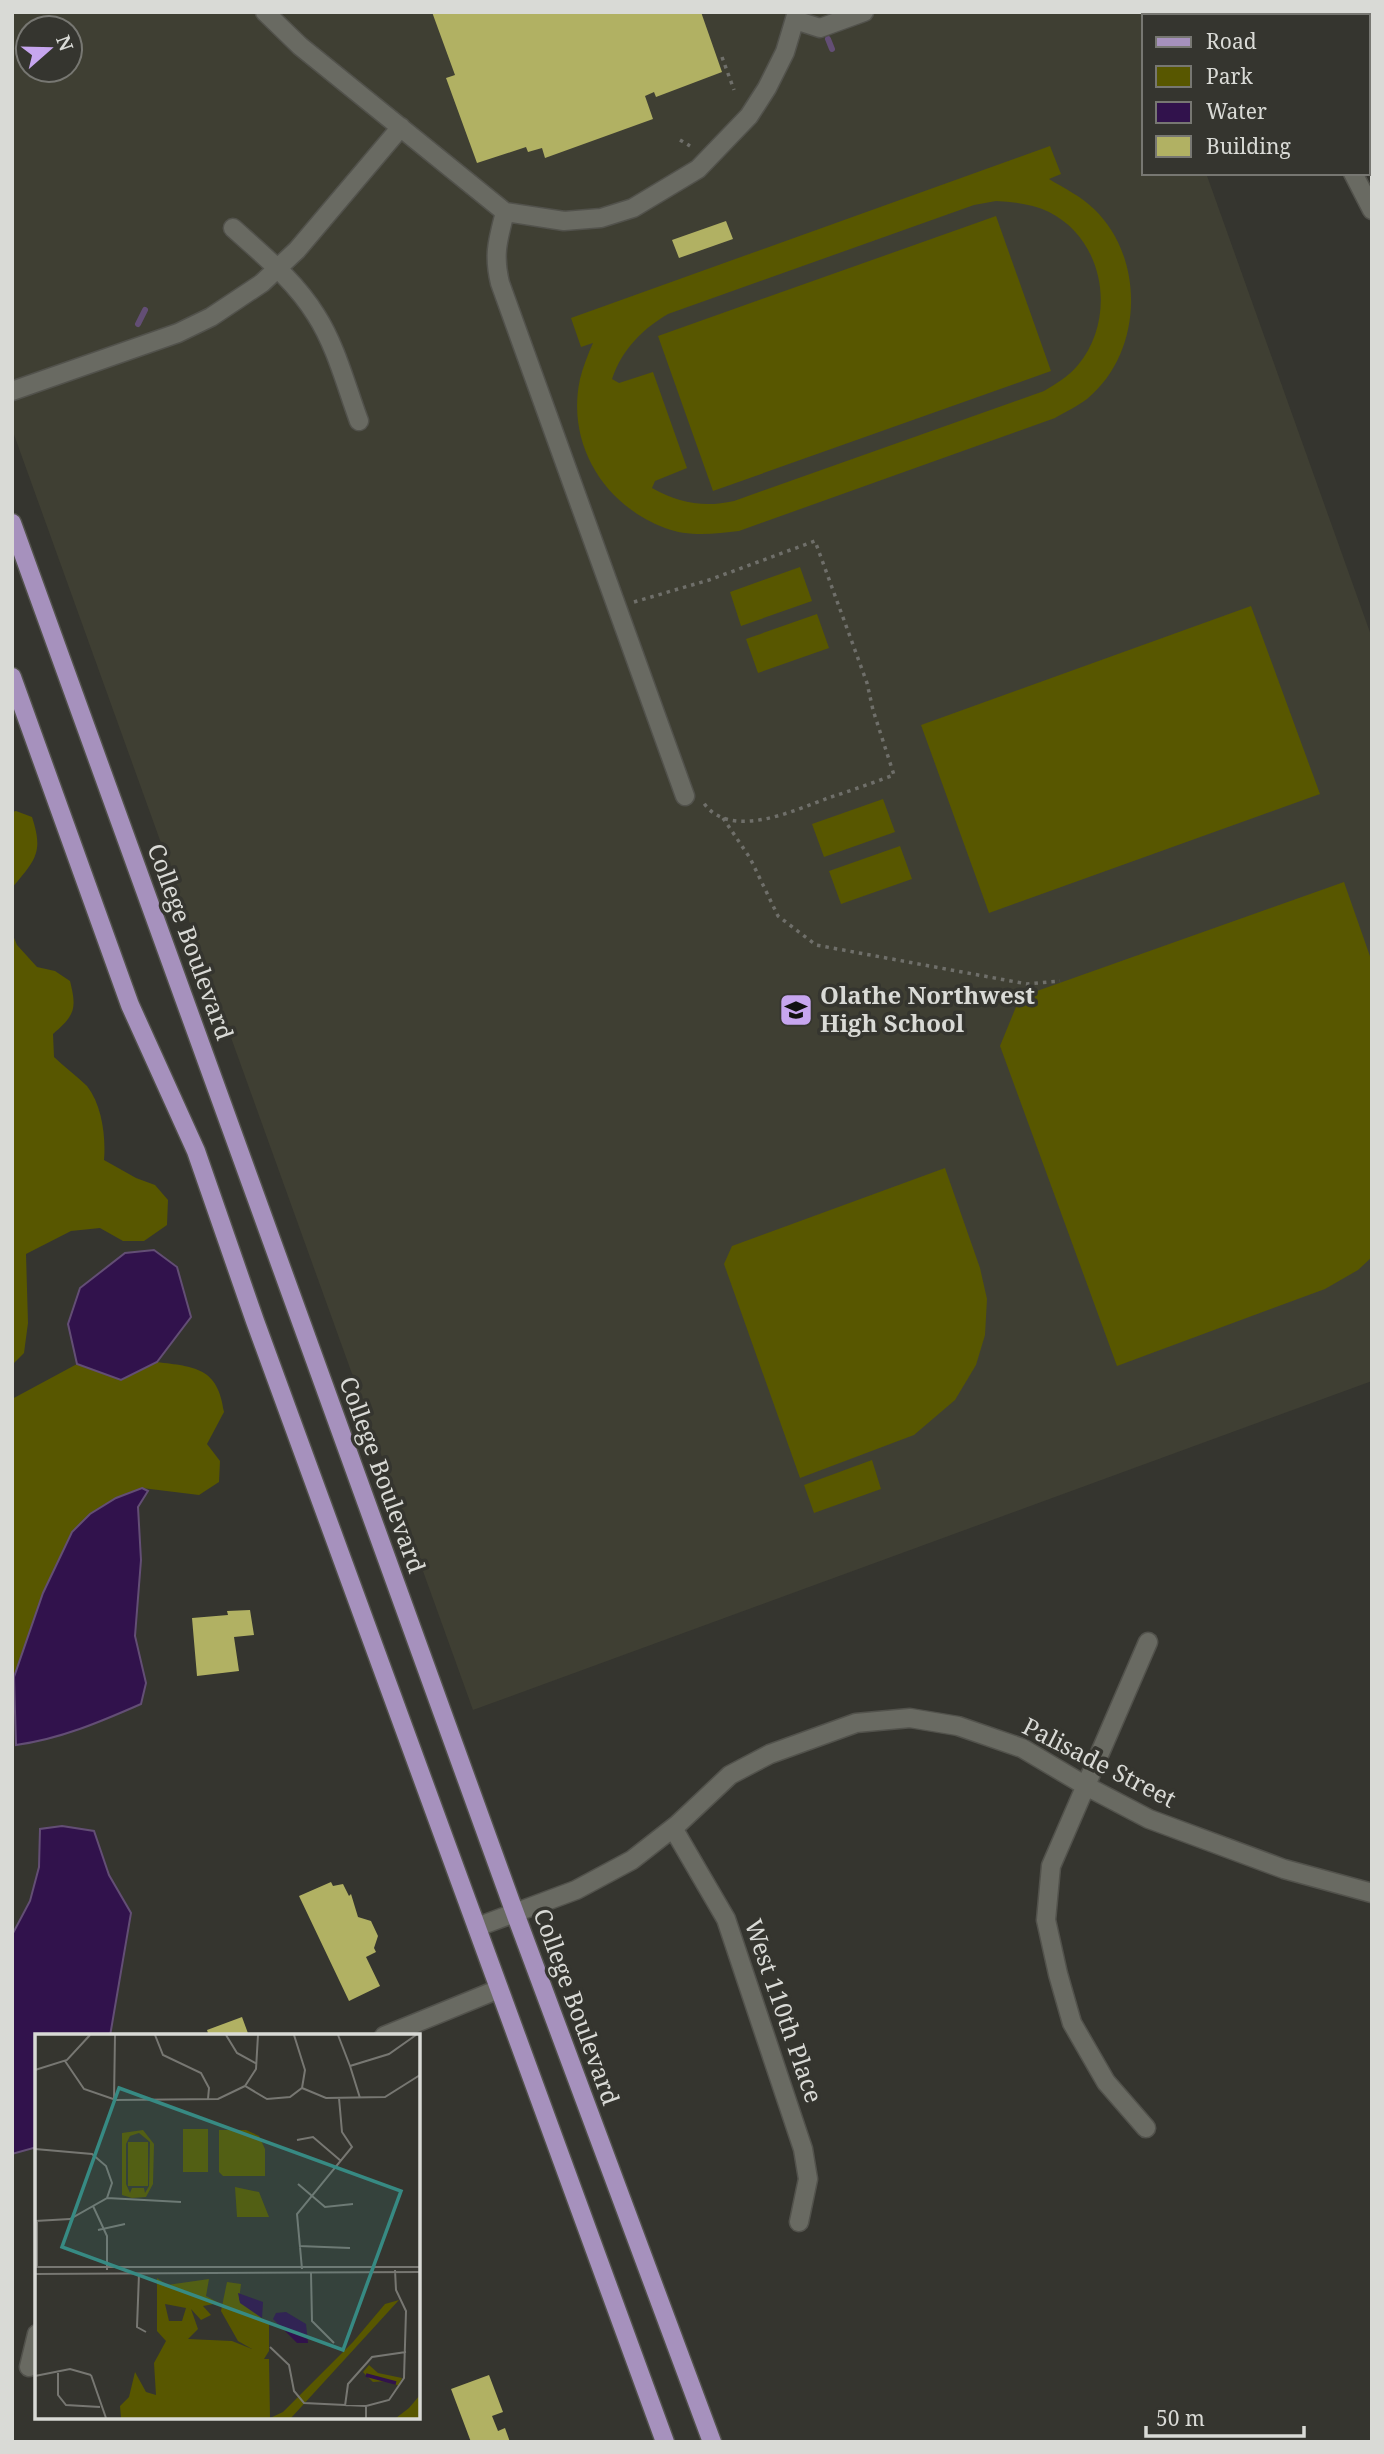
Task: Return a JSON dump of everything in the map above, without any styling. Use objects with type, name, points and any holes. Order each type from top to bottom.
[{"type":"main road","name":"College Boulevard","points":[[12,523],[514,1912],[712,2442]]},
{"type":"main road","points":[[12,677],[130,1005],[196,1151],[255,1321],[665,2442]]},
{"type":"street","points":[[265,12],[300,46],[505,212],[564,221],[601,218],[633,208],[698,169],[749,116],[775,73],[796,16],[820,28],[864,12]]},
{"type":"street","points":[[12,391],[178,333],[211,317],[262,283],[297,250],[401,127]]},
{"type":"street","points":[[1354,175],[1372,210]]},
{"type":"street","points":[[505,212],[495,248],[495,264],[500,283],[692,795]]},
{"type":"street","points":[[233,228],[278,268],[304,298],[327,335],[359,421]]},
{"type":"street","points":[[1146,2127],[1106,2082],[1072,2023],[1046,1920],[1051,1866],[1147,1642]]},
{"type":"street","name":"Palisade Street","points":[[477,1927],[576,1890],[632,1860],[673,1828],[730,1775],[770,1754],[856,1723],[910,1718],[958,1726],[1022,1748],[1149,1819],[1284,1869],[1372,1893]]},
{"type":"street","name":"West 110th Place","points":[[673,1828],[726,1919],[803,2149],[808,2179],[799,2222]]},
{"type":"street","points":[[389,2034],[499,1989]]},
{"type":"street","points":[[29,2367],[35,2342]]},
{"type":"path","points":[[722,57],[734,90]]},
{"type":"path","points":[[680,140],[690,146]]},
{"type":"path","points":[[630,603],[709,580],[815,541],[867,683],[894,775],[789,813],[760,820],[723,818],[708,810],[692,795]]},
{"type":"path","points":[[723,818],[750,858],[778,916],[816,945],[1027,984],[1060,981]]},
{"type":"shaded area","name":"Olathe Northwest High School","points":[[12,12],[1149,12],[1142,14],[1142,175],[1207,175],[1372,638],[1372,1381],[473,1710],[12,429]]},
{"type":"green space","points":[[1050,146],[1061,174],[1049,179],[1094,209],[1111,230],[1123,253],[1131,306],[1128,332],[1119,357],[1106,380],[1076,407],[1055,418],[739,531],[702,534],[674,531],[643,518],[608,488],[594,469],[579,426],[577,403],[580,379],[593,343],[581,347],[571,318]],"holes":[[[996,201],[1030,205],[1049,212],[1068,225],[1083,241],[1093,260],[1101,303],[1098,325],[1090,346],[1078,365],[1066,376],[1044,391],[734,501],[692,503],[652,488],[655,481],[687,468],[653,372],[619,383],[612,379],[627,350],[649,327],[668,314],[974,205]]]},
{"type":"green space","points":[[996,216],[1051,371],[713,491],[658,336]]},
{"type":"green space","points":[[800,567],[812,601],[741,626],[730,592]]},
{"type":"green space","points":[[1251,606],[1320,794],[989,913],[921,725]]},
{"type":"green space","points":[[817,614],[829,648],[758,673],[746,639]]},
{"type":"green space","points":[[883,799],[895,832],[824,857],[812,824]]},
{"type":"green space","points":[[12,812],[32,817],[37,848],[32,863],[12,888]]},
{"type":"green space","points":[[900,846],[912,879],[841,904],[829,871]]},
{"type":"green space","points":[[1344,882],[1372,962],[1372,1257],[1358,1270],[1325,1289],[1117,1366],[1000,1046],[1020,997]]},
{"type":"green space","points":[[12,933],[17,945],[37,967],[55,971],[70,981],[72,1011],[66,1022],[53,1034],[54,1057],[87,1086],[96,1102],[102,1122],[104,1160],[155,1185],[168,1200],[167,1225],[144,1241],[123,1241],[100,1228],[71,1231],[26,1254],[28,1323],[24,1353],[12,1365]]},
{"type":"green space","points":[[945,1168],[980,1268],[987,1299],[985,1335],[976,1365],[955,1400],[914,1435],[800,1478],[724,1264],[732,1246]]},
{"type":"green space","points":[[157,1362],[193,1368],[210,1378],[216,1386],[224,1412],[207,1444],[220,1461],[219,1482],[199,1495],[142,1488],[116,1498],[90,1514],[14,1677],[15,1713],[12,1722],[12,1399],[77,1364],[121,1380]]},
{"type":"green space","points":[[872,1460],[881,1489],[814,1513],[804,1485]]},
{"type":"water","points":[[154,1250],[177,1267],[191,1317],[157,1362],[121,1380],[77,1364],[68,1324],[80,1288],[125,1253]]},
{"type":"water","points":[[142,1488],[148,1491],[138,1507],[141,1560],[135,1636],[146,1683],[141,1704],[64,1734],[16,1745],[14,1677],[43,1593],[72,1532],[90,1514],[116,1498]]},
{"type":"water","points":[[62,1826],[94,1831],[109,1875],[131,1913],[110,2034],[35,2034],[35,2148],[12,2154],[12,1935],[30,1901],[39,1867],[40,1829]]},
{"type":"building","points":[[432,12],[701,12],[722,72],[656,97],[654,92],[645,96],[653,119],[545,158],[542,148],[528,152],[526,147],[477,163],[446,78],[455,75]]},
{"type":"building","points":[[726,221],[733,239],[679,258],[672,240]]},
{"type":"building","points":[[250,1610],[254,1635],[234,1637],[239,1671],[197,1676],[192,1618],[228,1615],[227,1611]]},
{"type":"building","points":[[331,1882],[333,1886],[343,1884],[349,1896],[351,1894],[358,1917],[371,1921],[378,1936],[374,1948],[376,1952],[366,1957],[380,1986],[349,2001],[299,1896]]},
{"type":"building","points":[[242,2017],[248,2034],[208,2034],[207,2030]]},
{"type":"building","points":[[489,2375],[503,2412],[492,2416],[498,2431],[505,2428],[510,2442],[471,2442],[451,2389]]},
{"type":"waterway","points":[[828,39],[832,49]]},
{"type":"waterway","points":[[138,324],[145,310]]},
{"type":"place","name":"Olathe Northwest High School","points":[[796,1010]]}]
